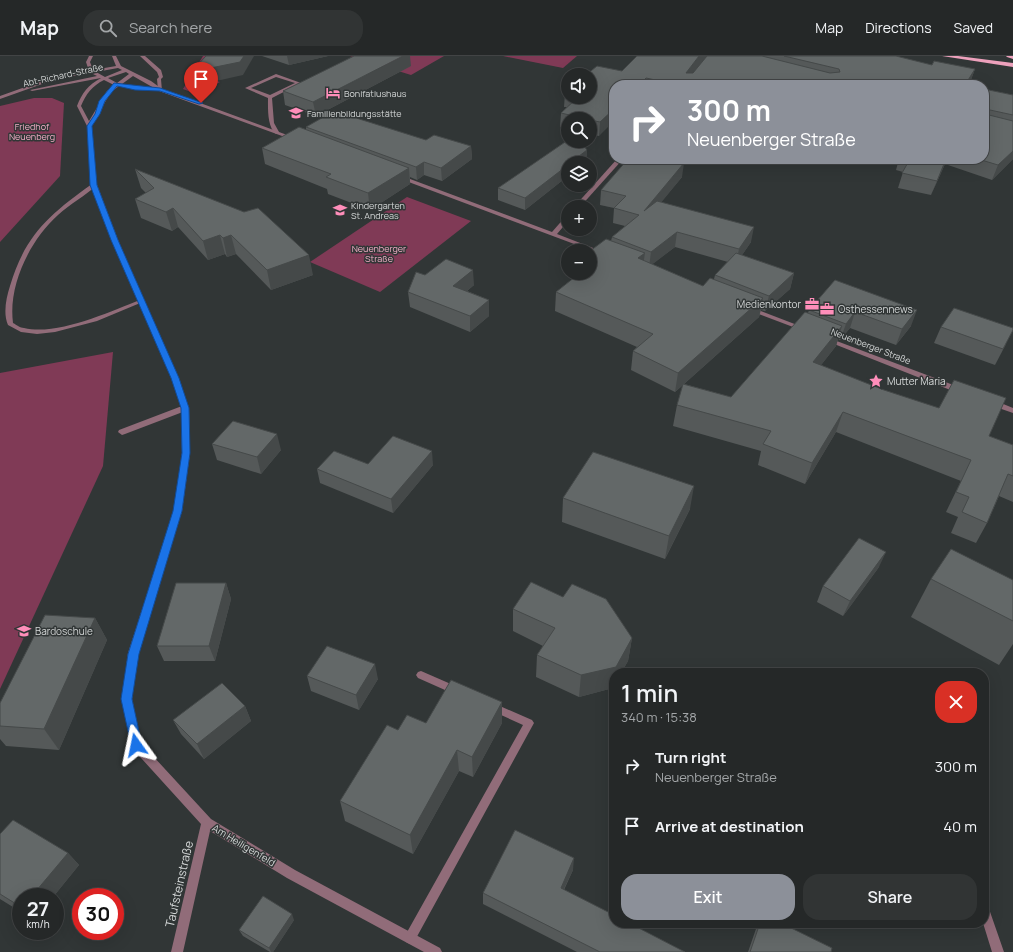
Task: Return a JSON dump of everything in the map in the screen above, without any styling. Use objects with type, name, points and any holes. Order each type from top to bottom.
[{"type":"main road","points":[[945,56],[1013,66]]},
{"type":"main road","points":[[1009,56],[1013,57]]},
{"type":"street","points":[[91,56],[88,62],[91,71],[101,78],[116,84],[135,88],[160,90],[298,140]]},
{"type":"street","points":[[114,56],[122,69],[149,82],[160,90]]},
{"type":"street","points":[[142,56],[159,71],[161,77],[159,79],[160,90]]},
{"type":"street","name":"Abt-Richard-Straße","points":[[0,98],[45,81],[91,71],[122,69]]},
{"type":"street","name":"Am Heiligenfeld","points":[[122,69],[101,78],[87,89],[79,106],[89,126],[94,185],[115,240],[175,378],[185,408],[186,453],[178,511],[134,654],[127,699],[136,745],[207,823],[290,874],[436,952]]},
{"type":"street","points":[[89,126],[98,114],[102,101],[116,84],[132,74]]},
{"type":"street","points":[[276,75],[299,83],[276,94],[270,97],[247,88],[276,75]]},
{"type":"street","name":"Abt-Richard-Straße","points":[[6,96],[101,78]]},
{"type":"street","points":[[270,97],[272,123],[276,132]]},
{"type":"street","points":[[583,200],[616,164]]},
{"type":"street","points":[[396,176],[608,254]]},
{"type":"street","points":[[94,185],[74,199],[43,226],[31,239],[21,257],[9,297],[10,324],[15,329],[30,330],[72,327],[98,319],[142,301]]},
{"type":"street","points":[[553,234],[561,225]]},
{"type":"street","points":[[740,306],[807,331]]},
{"type":"street","name":"Neuenberger Straße","points":[[821,337],[969,394]]},
{"type":"street","points":[[984,399],[1013,410]]},
{"type":"street","points":[[122,432],[185,408]]},
{"type":"street","points":[[421,675],[464,694]]},
{"type":"street","points":[[410,938],[529,723],[486,704]]},
{"type":"street","name":"Taufsteinstraße","points":[[176,952],[207,823]]},
{"type":"street","points":[[989,925],[998,952]]},
{"type":"green space","points":[[203,56],[246,56],[200,75],[220,82],[196,94],[183,89]]},
{"type":"green space","points":[[350,56],[444,56],[411,75]]},
{"type":"green space","points":[[503,56],[577,56],[563,68]]},
{"type":"green space","name":"Friedhof Neuenberg","points":[[34,98],[52,98],[64,103],[60,176],[0,242],[0,106]]},
{"type":"green space","name":"Neuenberger Straße","points":[[407,197],[471,221],[380,292],[310,262]]},
{"type":"green space","points":[[113,352],[103,466],[0,689],[0,373]]},
{"type":"building","points":[[206,56],[244,56],[240,62],[191,72]]},
{"type":"building","points":[[354,56],[403,56],[313,102],[283,91]]},
{"type":"building","points":[[637,56],[699,56],[686,73],[693,73],[707,56],[762,56],[830,73],[840,72],[839,69],[784,56],[896,56],[932,65],[934,61],[975,69],[968,80],[655,80],[646,78],[644,80],[609,80],[609,114],[600,122],[597,121],[597,112],[562,112],[571,104],[597,104],[597,68],[595,68],[597,66],[622,71]]},
{"type":"building","points":[[989,90],[1013,95],[1013,115],[990,110]]},
{"type":"building","points":[[334,111],[426,140],[434,135],[471,146],[441,168],[424,162],[416,167],[306,127]]},
{"type":"building","points":[[989,115],[1013,121],[1013,151],[998,165],[989,162]]},
{"type":"building","points":[[299,127],[409,168],[368,193],[326,177],[331,174],[262,148]]},
{"type":"building","points":[[561,145],[561,148],[585,148],[587,150],[579,156],[561,156],[561,170],[525,198],[498,188]]},
{"type":"building","points":[[624,164],[683,164],[644,211],[657,201],[754,227],[739,249],[677,232],[651,252],[612,237],[639,215],[614,208],[626,196],[601,190]]},
{"type":"building","points":[[907,164],[944,164],[937,181],[902,173]]},
{"type":"building","points":[[135,169],[244,212],[258,208],[309,255],[267,270],[231,235],[223,238],[220,235],[203,241],[173,208],[166,212],[135,199],[154,188]]},
{"type":"building","points":[[606,239],[645,253],[638,258],[703,286],[710,278],[763,298],[678,373],[633,351],[653,334],[556,292],[571,280],[597,280],[597,246]]},
{"type":"building","points":[[736,253],[794,273],[769,296],[715,275]]},
{"type":"building","points":[[446,259],[473,270],[453,286],[489,300],[470,316],[408,292],[416,272],[425,275]]},
{"type":"building","points":[[835,280],[917,310],[902,329],[855,312],[846,324],[809,310]]},
{"type":"building","points":[[954,308],[1013,328],[1003,349],[941,327]]},
{"type":"building","points":[[805,312],[842,326],[813,362],[884,390],[939,408],[954,380],[1006,398],[989,436],[1013,445],[1013,476],[1008,474],[987,523],[962,512],[969,497],[956,492],[971,460],[843,412],[812,463],[763,444],[771,431],[677,405],[683,384],[731,397]]},
{"type":"building","points":[[233,421],[277,434],[257,457],[212,444]]},
{"type":"building","points":[[393,436],[432,451],[391,499],[317,469],[334,451],[368,464]]},
{"type":"building","points":[[593,452],[694,486],[669,536],[563,498]]},
{"type":"building","points":[[859,538],[886,552],[850,601],[823,586]]},
{"type":"building","points":[[951,549],[1013,580],[1013,621],[931,579]]},
{"type":"building","points":[[531,582],[563,597],[572,584],[606,599],[632,638],[616,667],[581,675],[537,655],[555,628],[513,609]]},
{"type":"building","points":[[176,583],[226,583],[209,646],[157,646]]},
{"type":"building","points":[[45,615],[95,618],[44,729],[0,726],[0,703]]},
{"type":"building","points":[[327,646],[375,664],[356,695],[307,676]]},
{"type":"building","points":[[451,680],[502,702],[472,757],[457,750],[410,835],[340,801],[387,725],[398,730],[407,715],[426,723]]},
{"type":"building","points":[[222,683],[245,706],[197,744],[173,720]]},
{"type":"building","points":[[13,820],[68,853],[39,888],[12,888],[12,901],[0,894],[0,834]]},
{"type":"building","points":[[515,830],[574,858],[561,888],[609,912],[609,928],[639,928],[685,952],[600,952],[483,893]]},
{"type":"building","points":[[263,896],[292,914],[269,948],[239,930]]},
{"type":"building","points":[[758,928],[791,928],[832,948],[831,952],[750,952]]},
{"type":"place","name":"Bonifatiushaus","points":[[333,93]]},
{"type":"place","name":"Familienbildungsstätte","points":[[296,113]]},
{"type":"place","name":"Kindergarten St. Andreas","points":[[340,210]]},
{"type":"place","name":"Medienkontor","points":[[812,304]]},
{"type":"place","name":"Osthessennews","points":[[827,309]]},
{"type":"place","name":"Mutter Maria","points":[[876,381]]},
{"type":"place","name":"Bardoschule","points":[[24,631]]},
{"type":"route","points":[[136,745],[127,699],[134,654],[178,511],[186,453],[185,408],[175,378],[115,240],[94,185],[89,126],[98,114],[102,101],[116,84],[147,90],[160,90],[201,103]]}]
